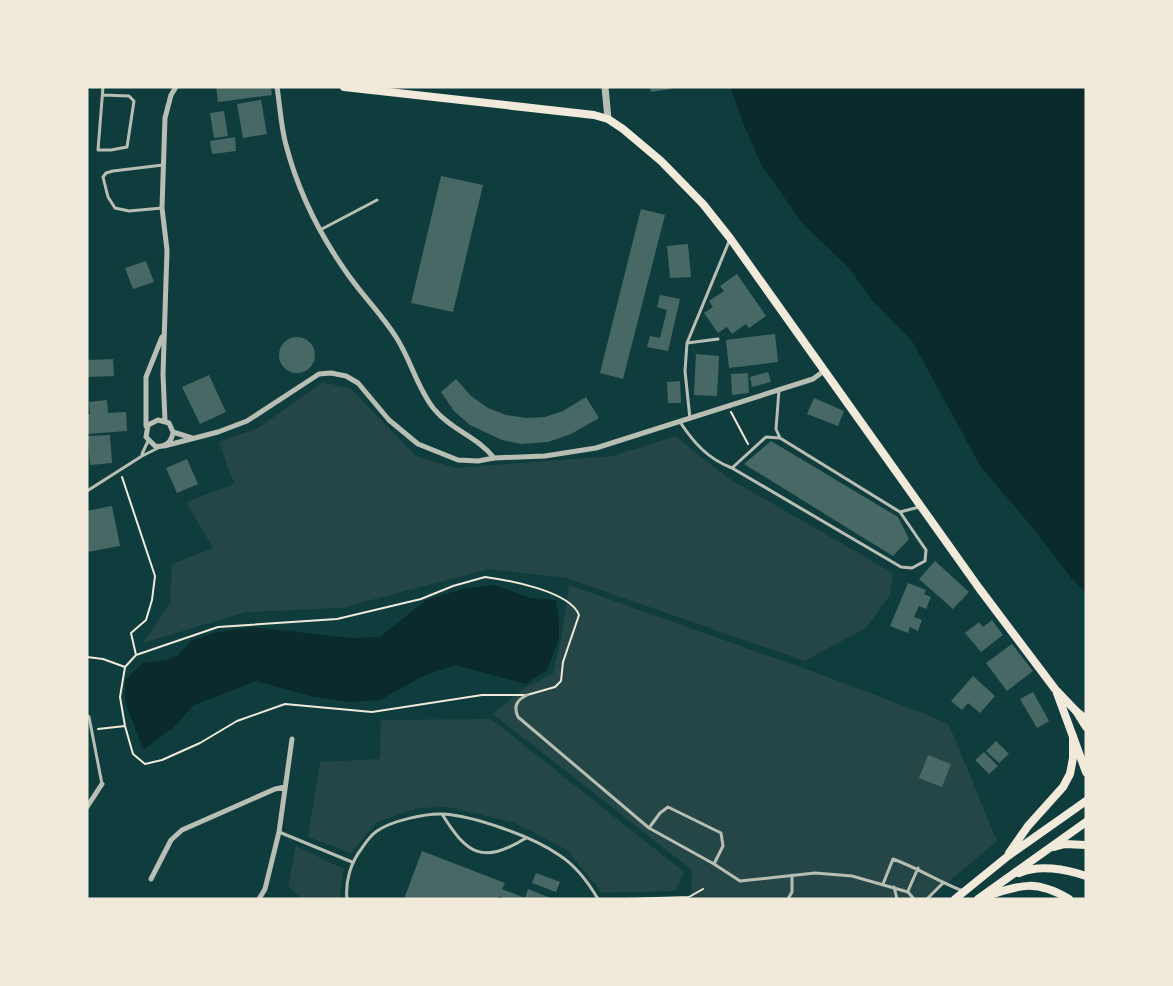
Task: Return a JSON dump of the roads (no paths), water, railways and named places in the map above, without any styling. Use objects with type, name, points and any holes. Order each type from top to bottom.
[{"type":"main road","points":[[344,87],[582,112],[608,119],[661,161],[702,204],[730,238],[921,507],[1055,688],[1086,719]]},
{"type":"main road","points":[[1055,688],[1086,772]]},
{"type":"main road","points":[[1076,711],[1086,727]]},
{"type":"main road","points":[[1008,856],[1028,826],[1063,787],[1070,774],[1073,737]]},
{"type":"main road","points":[[955,899],[1008,856],[1086,801]]},
{"type":"main road","points":[[979,899],[1086,822]]},
{"type":"main road","points":[[1043,851],[1065,844],[1086,845]]},
{"type":"main road","points":[[1005,880],[1027,870],[1049,869],[1086,876]]},
{"type":"main road","points":[[979,899],[1016,886],[1036,886],[1054,891],[1069,899]]},
{"type":"street","points":[[165,421],[164,332],[167,250],[162,208],[163,165],[165,118],[171,95],[176,87]]},
{"type":"street","points":[[277,87],[285,144],[300,187],[320,230],[349,276],[382,314],[399,340],[434,409],[454,428],[487,448],[494,458]]},
{"type":"street","points":[[605,87],[608,119]]},
{"type":"street","points":[[164,332],[146,377],[146,437],[151,444],[162,447],[218,432],[247,421],[319,374],[332,373],[346,376],[358,383],[389,420],[418,444],[458,460],[477,461],[545,456],[596,448],[813,379],[824,371]]},
{"type":"street","points":[[146,428],[154,420],[169,423],[173,432],[171,440],[162,447]]},
{"type":"street","points":[[173,432],[193,438]]},
{"type":"street","points":[[258,899],[265,889],[279,832],[292,739]]},
{"type":"street","points":[[87,807],[102,784]]},
{"type":"street","points":[[151,879],[171,840],[182,830],[275,789],[285,787]]},
{"type":"lane","points":[[103,87],[98,150],[127,147],[134,101],[129,96],[103,95]]},
{"type":"lane","points":[[162,208],[129,211],[115,208],[108,197],[103,177],[106,173],[113,171],[163,165]]},
{"type":"lane","points":[[320,230],[377,200]]},
{"type":"lane","points":[[690,419],[685,371],[687,343],[730,238]]},
{"type":"lane","points":[[687,343],[718,339]]},
{"type":"lane","points":[[779,390],[776,429],[780,438]]},
{"type":"lane","points":[[680,422],[695,444],[716,462],[732,468],[901,567],[912,568],[925,561],[926,550],[900,512],[780,438],[766,437],[732,468]]},
{"type":"lane","points":[[142,456],[148,441]]},
{"type":"lane","points":[[87,491],[142,456],[162,447]]},
{"type":"lane","points":[[900,512],[921,507]]},
{"type":"lane","points":[[527,695],[516,704],[515,711],[518,717],[649,828],[740,881],[815,873],[852,876],[908,892],[914,899]]},
{"type":"lane","points":[[88,718],[102,784]]},
{"type":"lane","points":[[649,828],[660,813],[668,807],[721,833],[723,846],[714,864]]},
{"type":"lane","points":[[442,814],[459,840],[470,849],[486,854],[503,851],[526,838]]},
{"type":"lane","points":[[347,899],[346,891],[352,862],[365,843],[377,831],[398,822],[442,814],[485,823],[526,838],[559,855],[579,872],[596,898]]},
{"type":"lane","points":[[279,832],[352,862]]},
{"type":"lane","points":[[883,884],[893,859],[918,868],[964,892]]},
{"type":"lane","points":[[908,892],[918,868]]},
{"type":"lane","points":[[789,899],[792,892],[792,875]]},
{"type":"lane","points":[[927,899],[943,883]]},
{"type":"lane","points":[[894,887],[897,899]]}]
